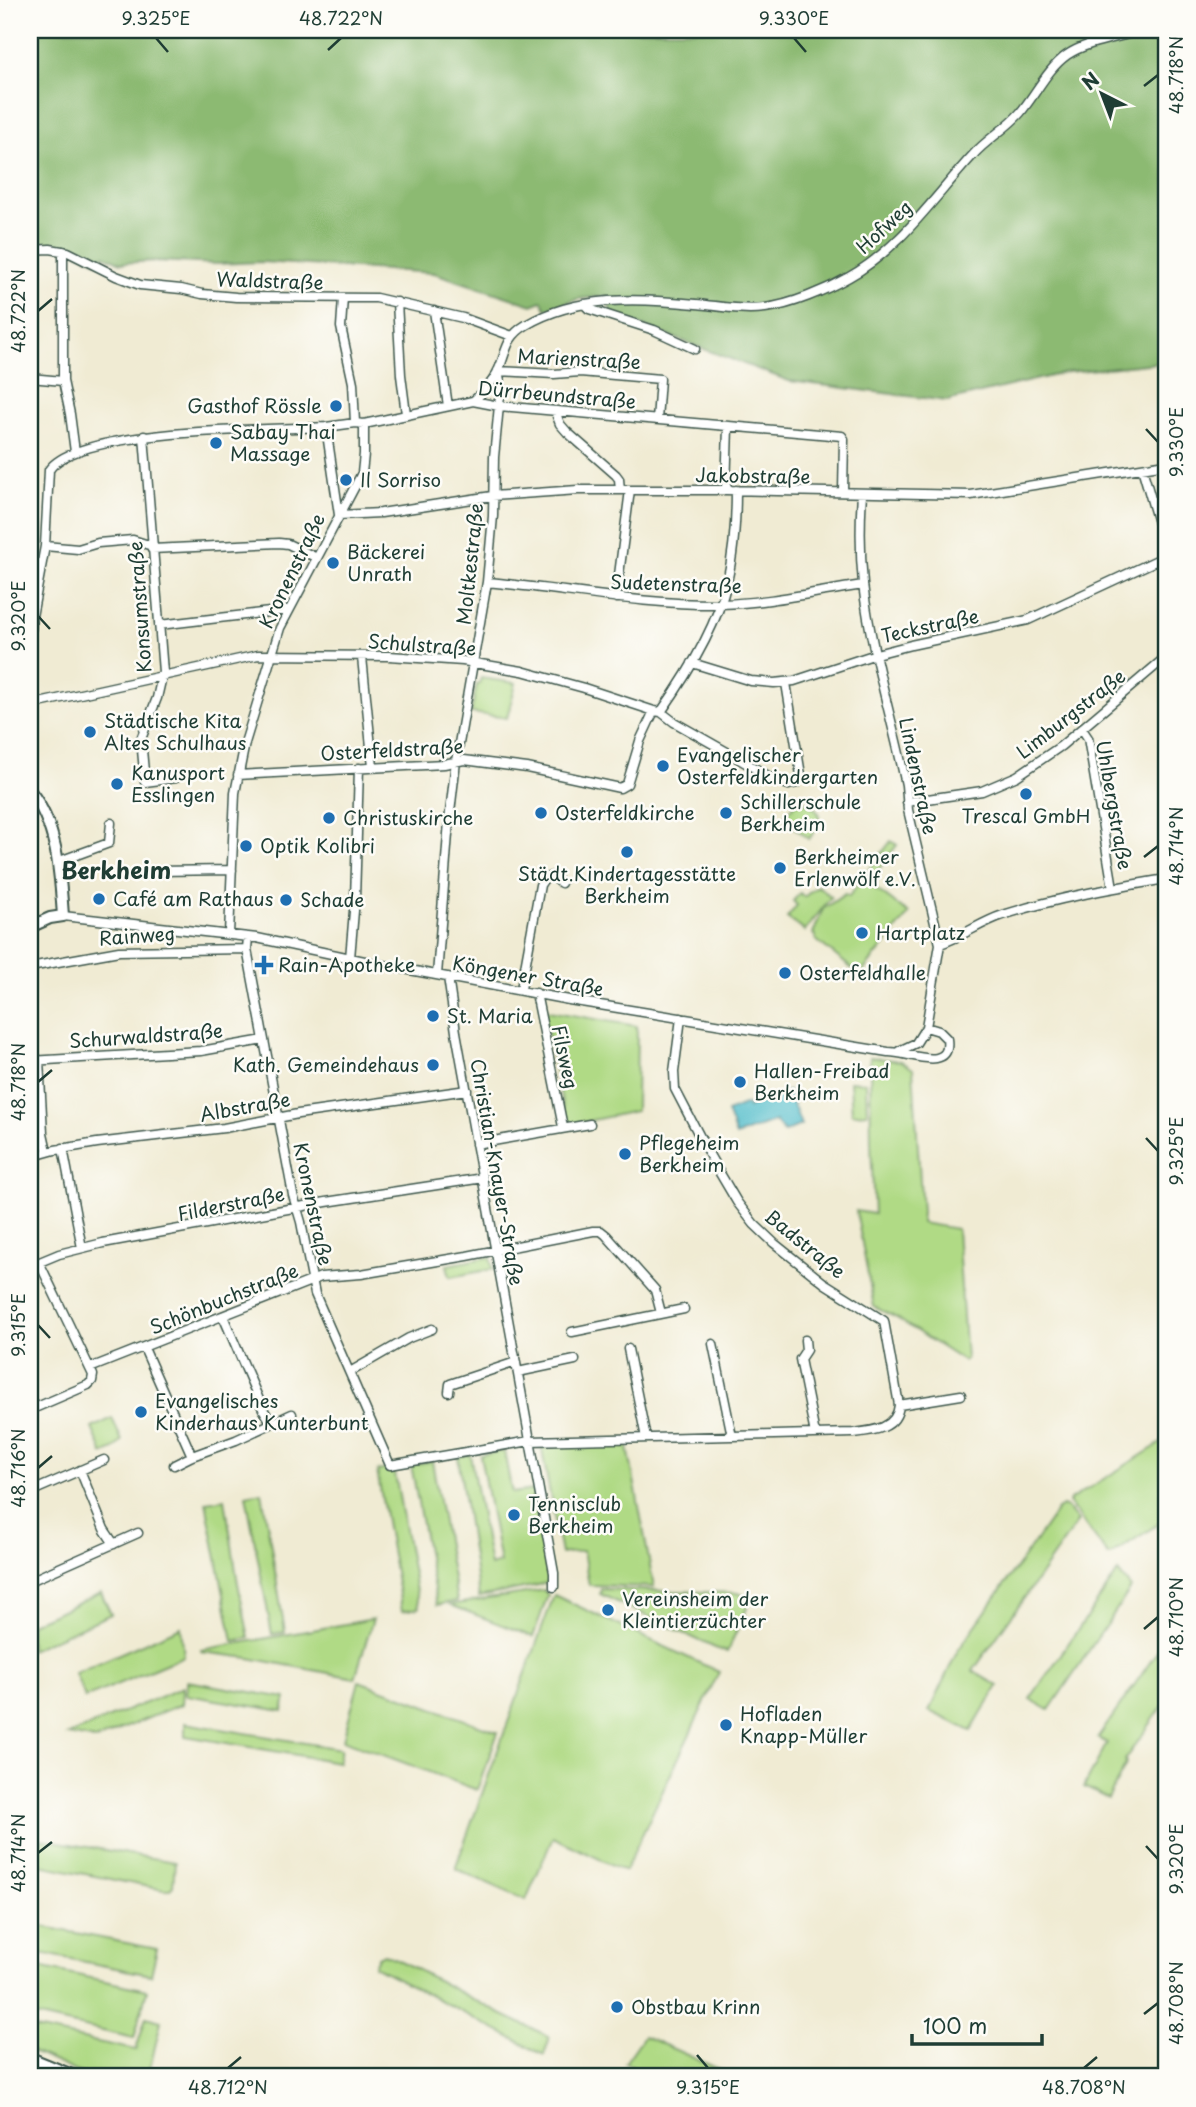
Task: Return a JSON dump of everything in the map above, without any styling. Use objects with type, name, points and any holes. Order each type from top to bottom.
[{"type":"main road","points":[[30,2059],[74,2077]]},
{"type":"street","name":"Hofweg","points":[[512,337],[532,321],[584,304],[654,301],[765,308],[842,281],[867,265],[914,224],[977,150],[1015,119],[1053,68],[1064,58],[1083,47],[1142,30]]},
{"type":"street","name":"Waldstraße","points":[[30,250],[63,251],[140,285],[236,297],[376,298],[472,321],[512,337]]},
{"type":"street","points":[[63,251],[62,381],[75,452]]},
{"type":"street","points":[[339,516],[362,472],[364,454],[341,327],[343,298]]},
{"type":"street","points":[[397,302],[406,414]]},
{"type":"street","points":[[584,304],[589,309],[654,330],[695,349]]},
{"type":"street","points":[[434,311],[448,405]]},
{"type":"street","points":[[473,401],[487,389],[498,371],[512,337]]},
{"type":"street","name":"Moltkestraße","points":[[437,975],[456,761],[487,582],[501,385],[498,371]]},
{"type":"street","name":"Marienstraße","points":[[498,371],[554,374],[580,372],[660,380],[657,420]]},
{"type":"street","points":[[30,378],[62,381]]},
{"type":"street","name":"Dürrbeundstraße","points":[[45,546],[48,475],[52,466],[75,452],[116,440],[144,436],[360,423],[473,401],[499,406],[844,436],[843,492]]},
{"type":"street","points":[[555,411],[563,427],[617,475],[620,490]]},
{"type":"street","name":"Kronenstraße","points":[[229,934],[238,775],[245,743],[288,610],[339,516],[326,427]]},
{"type":"street","points":[[726,490],[728,427]]},
{"type":"street","name":"Konsumstraße","points":[[144,436],[162,677],[141,739],[145,782],[176,778]]},
{"type":"street","name":"Jakobstraße","points":[[339,516],[381,513],[492,496],[578,490],[979,494],[1166,464]]},
{"type":"street","points":[[1142,468],[1166,550]]},
{"type":"street","points":[[616,598],[630,490]]},
{"type":"street","points":[[658,712],[692,663],[720,604],[733,552],[736,491]]},
{"type":"street","name":"Lindenstraße","points":[[862,493],[860,535],[863,585],[905,777],[907,802],[940,944],[926,1027]]},
{"type":"street","points":[[30,624],[45,546],[78,550],[98,543],[133,540],[152,548],[284,543],[317,558]]},
{"type":"street","name":"Teckstraße","points":[[692,663],[751,681],[786,683],[876,654],[1028,620],[1166,556]]},
{"type":"street","name":"Sudetenstraße","points":[[487,582],[616,598],[720,604],[774,601],[863,585]]},
{"type":"street","points":[[159,625],[288,610]]},
{"type":"street","name":"Schulstraße","points":[[30,705],[258,655],[408,656],[522,671],[658,712],[775,780],[792,785],[799,781],[801,775],[786,683]]},
{"type":"street","points":[[362,657],[373,767]]},
{"type":"street","name":"Limburgstraße","points":[[907,802],[971,793],[992,787],[1026,770],[1082,729],[1166,657]]},
{"type":"street","name":"Osterfeldstraße","points":[[238,775],[464,760],[527,768],[618,789],[627,783],[640,741],[658,712]]},
{"type":"street","name":"Uhlbergstraße","points":[[1082,729],[1088,742],[1113,888]]},
{"type":"street","points":[[350,958],[355,899],[359,768]]},
{"type":"street","points":[[30,791],[38,801],[53,839],[63,916],[50,918],[30,927]]},
{"type":"street","points":[[57,862],[109,843],[111,823]]},
{"type":"street","points":[[156,871],[232,870]]},
{"type":"street","points":[[521,989],[538,889],[541,882],[550,876],[561,883]]},
{"type":"street","points":[[940,944],[1002,915],[1113,888],[1166,879]]},
{"type":"street","name":"Köngener Straße","points":[[63,916],[248,937],[437,975],[681,1018],[898,1051],[931,1059],[943,1055],[948,1046],[947,1039],[939,1031],[926,1027]]},
{"type":"street","name":"Kronenstraße","points":[[248,937],[247,949],[293,1195],[317,1299],[390,1465],[530,1441]]},
{"type":"street","name":"Rainweg","points":[[30,967],[119,951],[247,949]]},
{"type":"street","name":"Christian-Knayer-Straße","points":[[448,977],[554,1573],[554,1587]]},
{"type":"street","name":"Filsweg","points":[[536,993],[563,1127]]},
{"type":"street","name":"Badstraße","points":[[681,1018],[674,1083],[716,1166],[745,1213],[765,1236],[824,1283],[884,1321],[899,1405]]},
{"type":"street","points":[[898,1051],[916,1043],[926,1027]]},
{"type":"street","name":"Schurwaldstraße","points":[[34,1061],[201,1051],[264,1040]]},
{"type":"street","points":[[34,1061],[47,1152]]},
{"type":"street","name":"Albstraße","points":[[30,1157],[63,1148],[224,1128],[298,1114],[467,1090]]},
{"type":"street","points":[[476,1144],[590,1124]]},
{"type":"street","points":[[63,1148],[82,1248]]},
{"type":"street","name":"Filderstraße","points":[[30,1266],[82,1248],[297,1208],[483,1178]]},
{"type":"street","name":"Schönbuchstraße","points":[[90,1368],[324,1276],[361,1274],[593,1231],[601,1231],[654,1290],[661,1313]]},
{"type":"street","points":[[30,1410],[88,1385],[93,1379],[93,1373],[39,1262]]},
{"type":"street","points":[[572,1332],[684,1309]]},
{"type":"street","points":[[223,1316],[271,1422]]},
{"type":"street","points":[[350,1371],[432,1329]]},
{"type":"street","points":[[804,1340],[806,1350],[800,1359],[815,1434]]},
{"type":"street","points":[[713,1344],[732,1436]]},
{"type":"street","points":[[144,1348],[192,1456]]},
{"type":"street","points":[[628,1349],[646,1438]]},
{"type":"street","points":[[518,1372],[575,1360]]},
{"type":"street","points":[[449,1392],[450,1384],[516,1362]]},
{"type":"street","points":[[530,1441],[859,1433],[883,1428],[892,1423],[898,1415],[899,1405],[961,1395]]},
{"type":"street","points":[[174,1465],[292,1414]]},
{"type":"street","points":[[30,1492],[104,1460]]},
{"type":"street","points":[[80,1470],[104,1529],[114,1544]]},
{"type":"street","points":[[30,1570],[32,1580],[138,1533]]},
{"type":"green space","points":[[30,30],[1166,30],[1166,362],[1068,372],[947,401],[789,381],[611,314],[607,296],[578,299],[546,309],[542,301],[532,305],[434,273],[261,262],[121,263],[104,255],[100,263],[64,246],[30,246]]},
{"type":"green space","points":[[481,678],[516,683],[507,718],[471,713],[477,684]]},
{"type":"green space","points":[[805,802],[816,809],[819,818],[809,839],[783,818],[796,803]]},
{"type":"green space","name":"Hartplatz","points":[[891,841],[897,845],[868,883],[909,914],[860,975],[815,939],[813,934],[823,909],[845,894],[849,896]]},
{"type":"green space","points":[[818,886],[831,897],[805,931],[787,918],[797,905],[793,901],[800,893],[804,897]]},
{"type":"green space","points":[[543,1010],[637,1026],[636,1111],[574,1124],[566,1121]]},
{"type":"green space","points":[[870,1057],[901,1061],[913,1069],[921,1223],[957,1229],[966,1359],[963,1361],[895,1317],[874,1307],[856,1211],[874,1214]]},
{"type":"green space","points":[[850,1081],[866,1083],[867,1113],[852,1114]]},
{"type":"green space","points":[[490,1257],[493,1269],[450,1277],[447,1265]]},
{"type":"green space","points":[[112,1418],[122,1441],[103,1454],[92,1428]]},
{"type":"green space","points":[[1166,1440],[1166,1519],[1109,1556],[1069,1503],[1070,1500]]},
{"type":"green space","points":[[627,1442],[654,1587],[589,1585],[583,1551],[561,1554],[541,1445]]},
{"type":"green space","name":"Tennisclub Berkheim","points":[[504,1451],[512,1493],[533,1490],[550,1580],[548,1583],[479,1597],[458,1457],[470,1454],[490,1566],[500,1563],[480,1455]]},
{"type":"green space","points":[[432,1461],[457,1601],[437,1605],[411,1465]]},
{"type":"green space","points":[[394,1468],[419,1608],[402,1611],[377,1471]]},
{"type":"green space","points":[[262,1492],[285,1632],[272,1634],[246,1495]]},
{"type":"green space","points":[[225,1499],[249,1638],[233,1641],[206,1502]]},
{"type":"green space","points":[[1062,1506],[1078,1521],[973,1671],[998,1686],[971,1731],[929,1711],[957,1652]]},
{"type":"green space","points":[[1118,1572],[1131,1588],[1049,1710],[1030,1699]]},
{"type":"green space","points":[[601,1589],[738,1593],[746,1596],[748,1603],[727,1652],[600,1594]]},
{"type":"green space","points":[[544,1590],[548,1595],[533,1637],[450,1605]]},
{"type":"green space","points":[[101,1593],[111,1614],[30,1650],[30,1624]]},
{"type":"green space","points":[[554,1595],[719,1672],[625,1871],[553,1837],[526,1900],[456,1869],[456,1866]]},
{"type":"green space","points":[[373,1619],[355,1678],[201,1650]]},
{"type":"green space","points":[[181,1627],[184,1656],[85,1698],[75,1673]]},
{"type":"green space","points":[[1166,1639],[1166,1702],[1125,1759],[1126,1764],[1108,1799],[1084,1787],[1107,1743],[1098,1738]]},
{"type":"green space","points":[[187,1681],[286,1698],[283,1711],[186,1695]]},
{"type":"green space","points":[[359,1681],[498,1732],[477,1790],[343,1740]]},
{"type":"green space","points":[[183,1687],[182,1704],[96,1740],[68,1735]]},
{"type":"green space","points":[[185,1723],[341,1749],[338,1762],[185,1736]]},
{"type":"green space","points":[[30,1837],[175,1862],[173,1886],[164,1890],[30,1863]]},
{"type":"green space","points":[[30,1924],[157,1949],[151,1975],[30,1951]]},
{"type":"green space","points":[[384,1954],[548,2036],[544,2055],[374,1966],[378,1957]]},
{"type":"green space","points":[[30,1965],[147,1990],[134,2038],[30,2015]]},
{"type":"green space","points":[[146,2017],[161,2021],[148,2077],[89,2077],[30,2051],[30,2028],[136,2050]]},
{"type":"green space","points":[[644,2036],[737,2077],[657,2077],[625,2063]]},
{"type":"water","points":[[788,1091],[801,1125],[784,1132],[775,1121],[736,1136],[727,1112],[746,1104],[748,1108]]},
{"type":"place","name":"Gasthof Rössle","points":[[336,406]]},
{"type":"place","name":"Sabay Thai Massage","points":[[216,443]]},
{"type":"place","name":"Il Sorriso","points":[[346,480]]},
{"type":"place","name":"Bäckerei Unrath","points":[[333,563]]},
{"type":"place","name":"Städtische Kita Altes Schulhaus","points":[[90,732]]},
{"type":"place","name":"Evangelischer Osterfeldkindergarten","points":[[663,766]]},
{"type":"place","name":"Kanusport Esslingen","points":[[117,784]]},
{"type":"place","name":"Trescal GmbH","points":[[1026,794]]},
{"type":"place","name":"Osterfeldkirche","points":[[541,813]]},
{"type":"place","name":"Schillerschule Berkheim","points":[[726,813]]},
{"type":"place","name":"Christuskirche","points":[[329,818]]},
{"type":"place","name":"Optik Kolibri","points":[[246,846]]},
{"type":"place","name":"Städt.Kindertagesstätte Berkheim","points":[[627,852]]},
{"type":"place","name":"Berkheimer Erlenwölf e.V.","points":[[780,868]]},
{"type":"place","name":"Café am Rathaus","points":[[99,899]]},
{"type":"place","name":"Schade","points":[[286,900]]},
{"type":"place","name":"Hartplatz","points":[[862,933]]},
{"type":"place","name":"Rain-Apotheke","points":[[264,965]]},
{"type":"place","name":"Osterfeldhalle","points":[[785,973]]},
{"type":"place","name":"St. Maria","points":[[433,1016]]},
{"type":"place","name":"Kath. Gemeindehaus","points":[[433,1065]]},
{"type":"place","name":"Hallen-Freibad Berkheim","points":[[740,1082]]},
{"type":"place","name":"Pflegeheim Berkheim","points":[[625,1154]]},
{"type":"place","name":"Evangelisches Kinderhaus Kunterbunt","points":[[141,1412]]},
{"type":"place","name":"Tennisclub Berkheim","points":[[514,1515]]},
{"type":"place","name":"Vereinsheim der Kleintierzüchter","points":[[608,1610]]},
{"type":"place","name":"Hofladen Knapp-Müller","points":[[726,1725]]},
{"type":"place","name":"Obstbau Krinn","points":[[617,2007]]},
{"type":"district","name":"Berkheim","points":[[116,871]]}]
